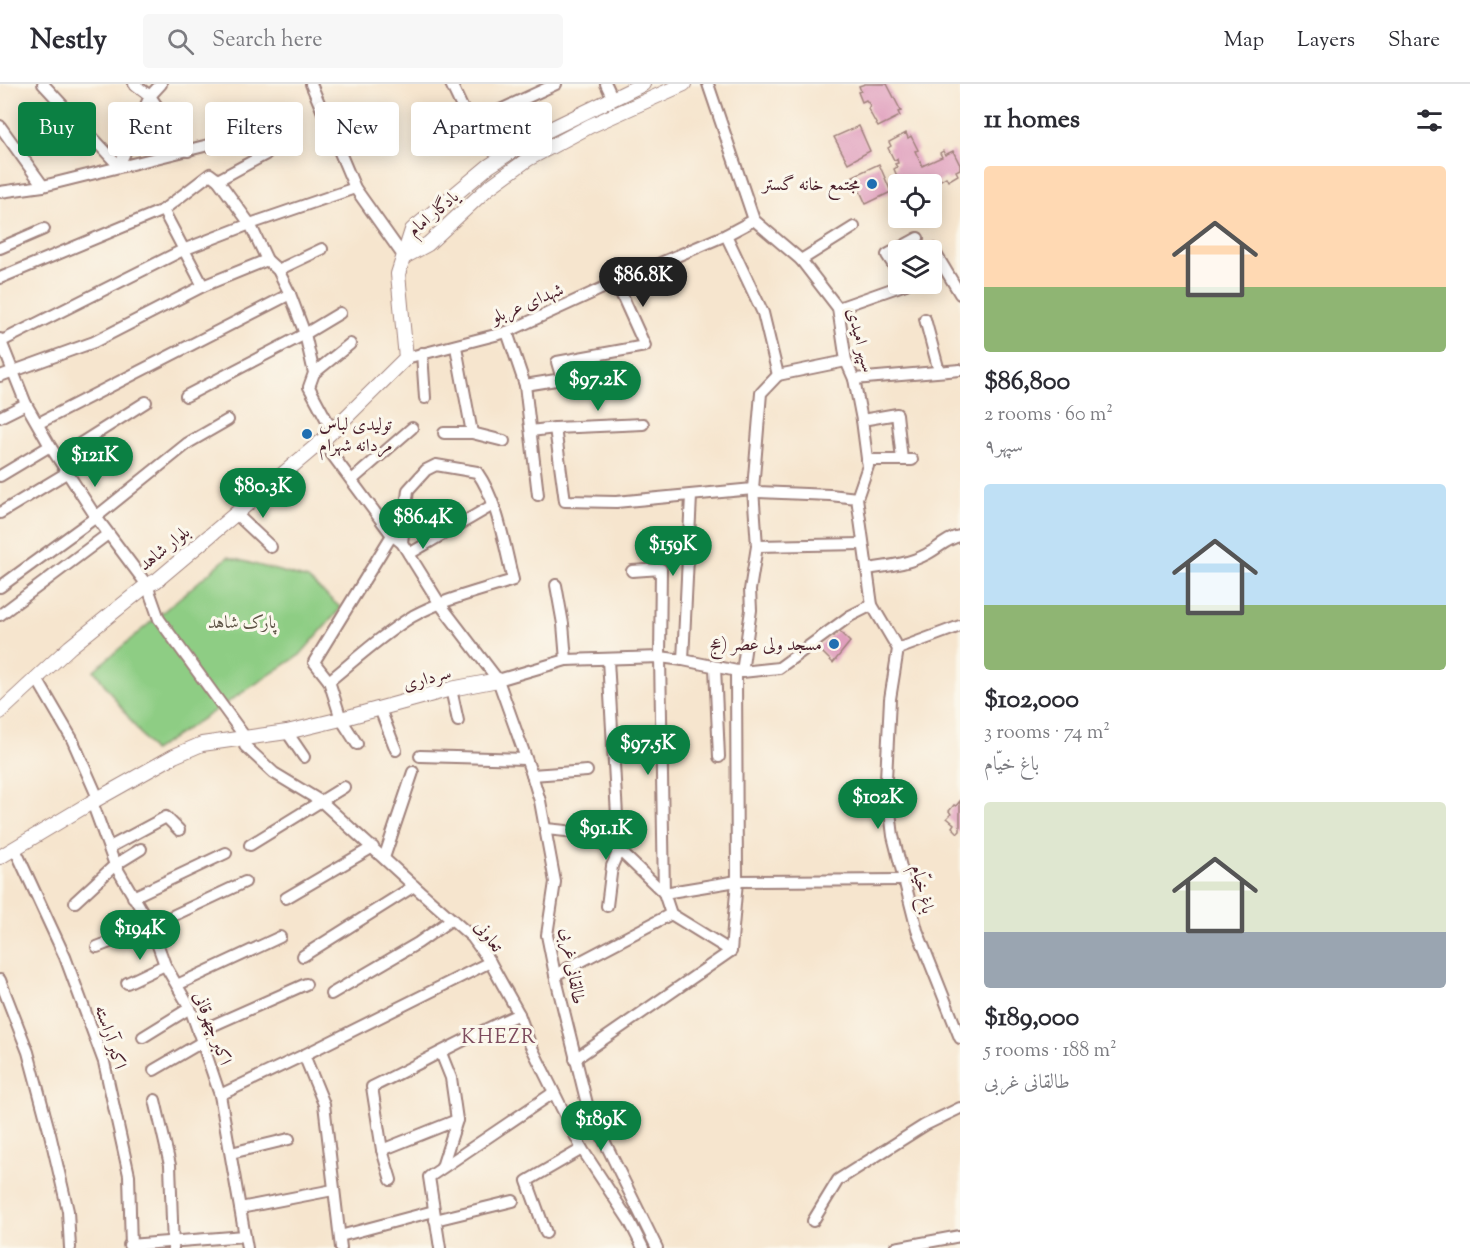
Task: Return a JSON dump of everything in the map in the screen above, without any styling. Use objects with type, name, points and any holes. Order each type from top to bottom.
[{"type":"main road","name":"یادگار امام","points":[[404,257],[412,230],[489,166],[534,137],[643,84]]},
{"type":"main road","name":"یادگار امام","points":[[404,257],[428,244],[488,188],[528,159],[590,126],[684,84]]},
{"type":"main road","points":[[404,257],[399,274],[406,358]]},
{"type":"main road","name":"بلوار شاهد","points":[[0,711],[70,647],[156,580],[322,441],[406,358]]},
{"type":"main road","name":"سرداری","points":[[0,856],[174,756],[202,744],[245,736],[286,732],[451,689],[498,680]]},
{"type":"street","points":[[43,84],[119,166]]},
{"type":"street","points":[[134,84],[154,102]]},
{"type":"street","points":[[119,166],[150,96],[161,84]]},
{"type":"street","points":[[311,84],[355,188],[404,257]]},
{"type":"street","points":[[451,84],[470,124],[556,84]]},
{"type":"street","points":[[606,84],[613,99]]},
{"type":"street","points":[[708,84],[754,220]]},
{"type":"street","points":[[0,126],[43,186]]},
{"type":"street","points":[[0,192],[43,186],[165,156]]},
{"type":"street","points":[[0,278],[163,210],[214,177],[261,156]]},
{"type":"street","points":[[214,177],[250,224],[267,260],[278,270],[305,334],[314,373]]},
{"type":"street","points":[[0,341],[183,250],[355,188]]},
{"type":"street","points":[[163,210],[203,286]]},
{"type":"street","name":"شهدای عربلو","points":[[406,358],[456,347],[507,332],[726,235],[754,220]]},
{"type":"street","name":"سپهر امیدی","points":[[754,220],[801,260],[838,308],[846,361],[854,380],[862,420],[868,466],[857,498],[872,605]]},
{"type":"street","points":[[801,260],[854,227]]},
{"type":"street","points":[[0,248],[44,230]]},
{"type":"street","points":[[726,235],[763,313],[778,375]]},
{"type":"street","points":[[914,240],[918,238]]},
{"type":"street","points":[[278,270],[322,249]]},
{"type":"street","points":[[0,376],[94,342],[203,286],[267,260]]},
{"type":"street","points":[[942,264],[960,294]]},
{"type":"street","points":[[525,385],[562,379],[557,362],[645,346],[616,282]]},
{"type":"street","points":[[838,308],[888,290]]},
{"type":"street","points":[[39,423],[290,294]]},
{"type":"street","points":[[186,396],[305,334],[340,313]]},
{"type":"street","points":[[925,319],[939,371]]},
{"type":"street","points":[[507,332],[525,385],[538,495]]},
{"type":"street","name":"تعاونی","points":[[0,341],[26,404],[39,423],[50,446],[96,517],[147,585],[159,619],[245,736],[245,746],[274,773],[322,802],[472,937],[490,962],[519,1014],[530,1044],[582,1149],[635,1220]]},
{"type":"street","points":[[332,430],[309,387],[314,373],[350,344]]},
{"type":"street","points":[[456,347],[472,433]]},
{"type":"street","points":[[422,353],[425,398]]},
{"type":"street","points":[[731,951],[737,881],[739,671],[751,610],[750,590],[757,546],[753,489],[761,393],[778,375],[846,361]]},
{"type":"street","points":[[854,380],[960,370]]},
{"type":"street","points":[[59,457],[147,402]]},
{"type":"street","points":[[0,417],[26,404]]},
{"type":"street","points":[[862,420],[897,414],[907,460],[867,460]]},
{"type":"street","points":[[0,587],[96,517],[188,443],[228,420]]},
{"type":"street","points":[[531,431],[644,424]]},
{"type":"street","points":[[352,480],[412,428]]},
{"type":"street","points":[[555,428],[564,501],[616,502],[753,489],[758,492],[857,498]]},
{"type":"street","points":[[444,433],[472,433],[504,441]]},
{"type":"street","name":"طالقانی غربی","points":[[322,441],[392,535],[402,543],[440,604],[498,680],[532,775],[546,829],[555,882],[548,935],[575,1059],[588,1108],[635,1220],[643,1248]]},
{"type":"street","points":[[0,476],[50,446]]},
{"type":"street","points":[[329,681],[414,616],[440,604],[513,580],[493,505],[485,483],[477,472],[436,465],[426,470],[408,490],[402,543]]},
{"type":"street","points":[[0,513],[68,472]]},
{"type":"street","points":[[683,660],[691,496]]},
{"type":"street","points":[[409,554],[493,505]]},
{"type":"street","points":[[235,513],[272,547]]},
{"type":"street","points":[[0,615],[108,534]]},
{"type":"street","points":[[357,744],[341,719],[329,681],[314,662],[392,535]]},
{"type":"street","points":[[867,569],[896,564],[926,555],[952,537],[960,536]]},
{"type":"street","points":[[757,546],[862,544]]},
{"type":"street","points":[[632,571],[661,569],[660,657],[664,893],[671,914],[731,951]]},
{"type":"street","points":[[556,585],[566,660]]},
{"type":"street","points":[[872,605],[898,649],[960,626]]},
{"type":"street","name":"سرداری","points":[[498,680],[566,660],[660,657],[739,671],[779,668],[850,616],[872,605]]},
{"type":"street","name":"باغ خیّام","points":[[898,649],[890,699],[886,779],[893,836],[916,930],[960,1038]]},
{"type":"street","points":[[608,660],[619,850],[612,866],[608,906]]},
{"type":"street","points":[[715,667],[719,757]]},
{"type":"street","name":"اکبر چهرقانی","points":[[37,679],[72,740],[95,800],[115,865],[151,926],[165,965],[190,1008],[220,1095],[247,1248]]},
{"type":"street","points":[[451,689],[458,721]]},
{"type":"street","points":[[380,709],[396,750]]},
{"type":"street","points":[[286,732],[304,758]]},
{"type":"street","points":[[420,756],[525,759]]},
{"type":"street","points":[[532,775],[587,771]]},
{"type":"street","points":[[384,858],[413,772]]},
{"type":"street","points":[[250,845],[344,787]]},
{"type":"street","points":[[110,847],[166,817],[179,830]]},
{"type":"street","points":[[546,829],[566,831],[619,850],[664,893]]},
{"type":"street","points":[[286,898],[373,847]]},
{"type":"street","name":"اکبر آراسته","points":[[15,849],[65,957],[104,1062],[129,1175],[130,1246]]},
{"type":"street","points":[[75,902],[115,865],[141,849]]},
{"type":"street","points":[[133,897],[226,853]]},
{"type":"street","points":[[664,893],[737,881],[904,880]]},
{"type":"street","points":[[96,947],[151,926],[245,882]]},
{"type":"street","points":[[303,956],[414,886]]},
{"type":"street","points":[[555,975],[671,914]]},
{"type":"street","points":[[331,994],[418,943],[452,919]]},
{"type":"street","points":[[177,985],[280,938]]},
{"type":"street","points":[[575,1059],[731,951]]},
{"type":"street","points":[[220,1095],[490,962]]},
{"type":"street","points":[[127,983],[165,965]]},
{"type":"street","points":[[0,980],[27,1052],[50,1134],[68,1211],[70,1248]]},
{"type":"street","points":[[154,1070],[200,1037],[306,984]]},
{"type":"street","points":[[143,1037],[190,1008]]},
{"type":"street","points":[[391,1180],[382,1150],[372,1087],[476,1033],[519,1014]]},
{"type":"street","points":[[441,1053],[451,1078],[457,1120],[442,1167]]},
{"type":"street","points":[[304,1055],[324,1104],[342,1248]]},
{"type":"street","points":[[440,1248],[429,1177],[553,1093]]},
{"type":"street","points":[[154,1100],[170,1165],[172,1245]]},
{"type":"street","points":[[813,1221],[838,1180],[890,1145],[960,1108]]},
{"type":"street","points":[[382,1150],[457,1120]]},
{"type":"street","points":[[231,1153],[289,1139]]},
{"type":"street","points":[[546,1233],[527,1181],[582,1149]]},
{"type":"street","points":[[240,1208],[333,1190]]},
{"type":"street","points":[[340,1236],[513,1201]]},
{"type":"street","name":"طالقانی غربی","points":[[635,1220],[657,1248]]},
{"type":"street","points":[[130,1246],[172,1245],[245,1236]]},
{"type":"street","points":[[895,1248],[960,1236]]},
{"type":"green space","name":"پارک شاهد","points":[[228,557],[308,579],[341,608],[300,655],[153,751],[94,670]]},
{"type":"building","points":[[887,84],[901,111],[898,112],[900,116],[878,127],[868,109],[870,105],[866,100],[862,102],[858,92],[861,91],[859,86]]},
{"type":"building","name":"مجتمع خانه گستر","points":[[859,126],[870,151],[848,163],[834,137]]},
{"type":"building","points":[[906,133],[908,138],[911,136],[922,166],[942,157],[940,153],[943,151],[945,155],[953,151],[960,165],[960,169],[956,171],[958,175],[948,181],[946,177],[942,179],[942,174],[896,174],[894,169],[897,167],[895,164],[898,163],[888,148],[891,146],[889,142]]},
{"type":"building","name":"مجتمع خانه گستر","points":[[879,164],[888,185],[888,193],[866,204],[853,176]]},
{"type":"building","name":"مسجد ولی عصر (عج","points":[[838,630],[850,642],[833,663],[817,647]]},
{"type":"building","points":[[960,801],[960,831],[958,833],[952,827],[954,824],[947,818],[951,814],[949,811]]},
{"type":"place","name":"مجتمع خانه گستر","points":[[872,184]]},
{"type":"place","name":"تولیدی لباس مردانه شهرام","points":[[307,434]]},
{"type":"place","name":"مسجد ولی عصر (عج","points":[[834,644]]},
{"type":"district","name":"KHEZR","points":[[499,1036]]}]
